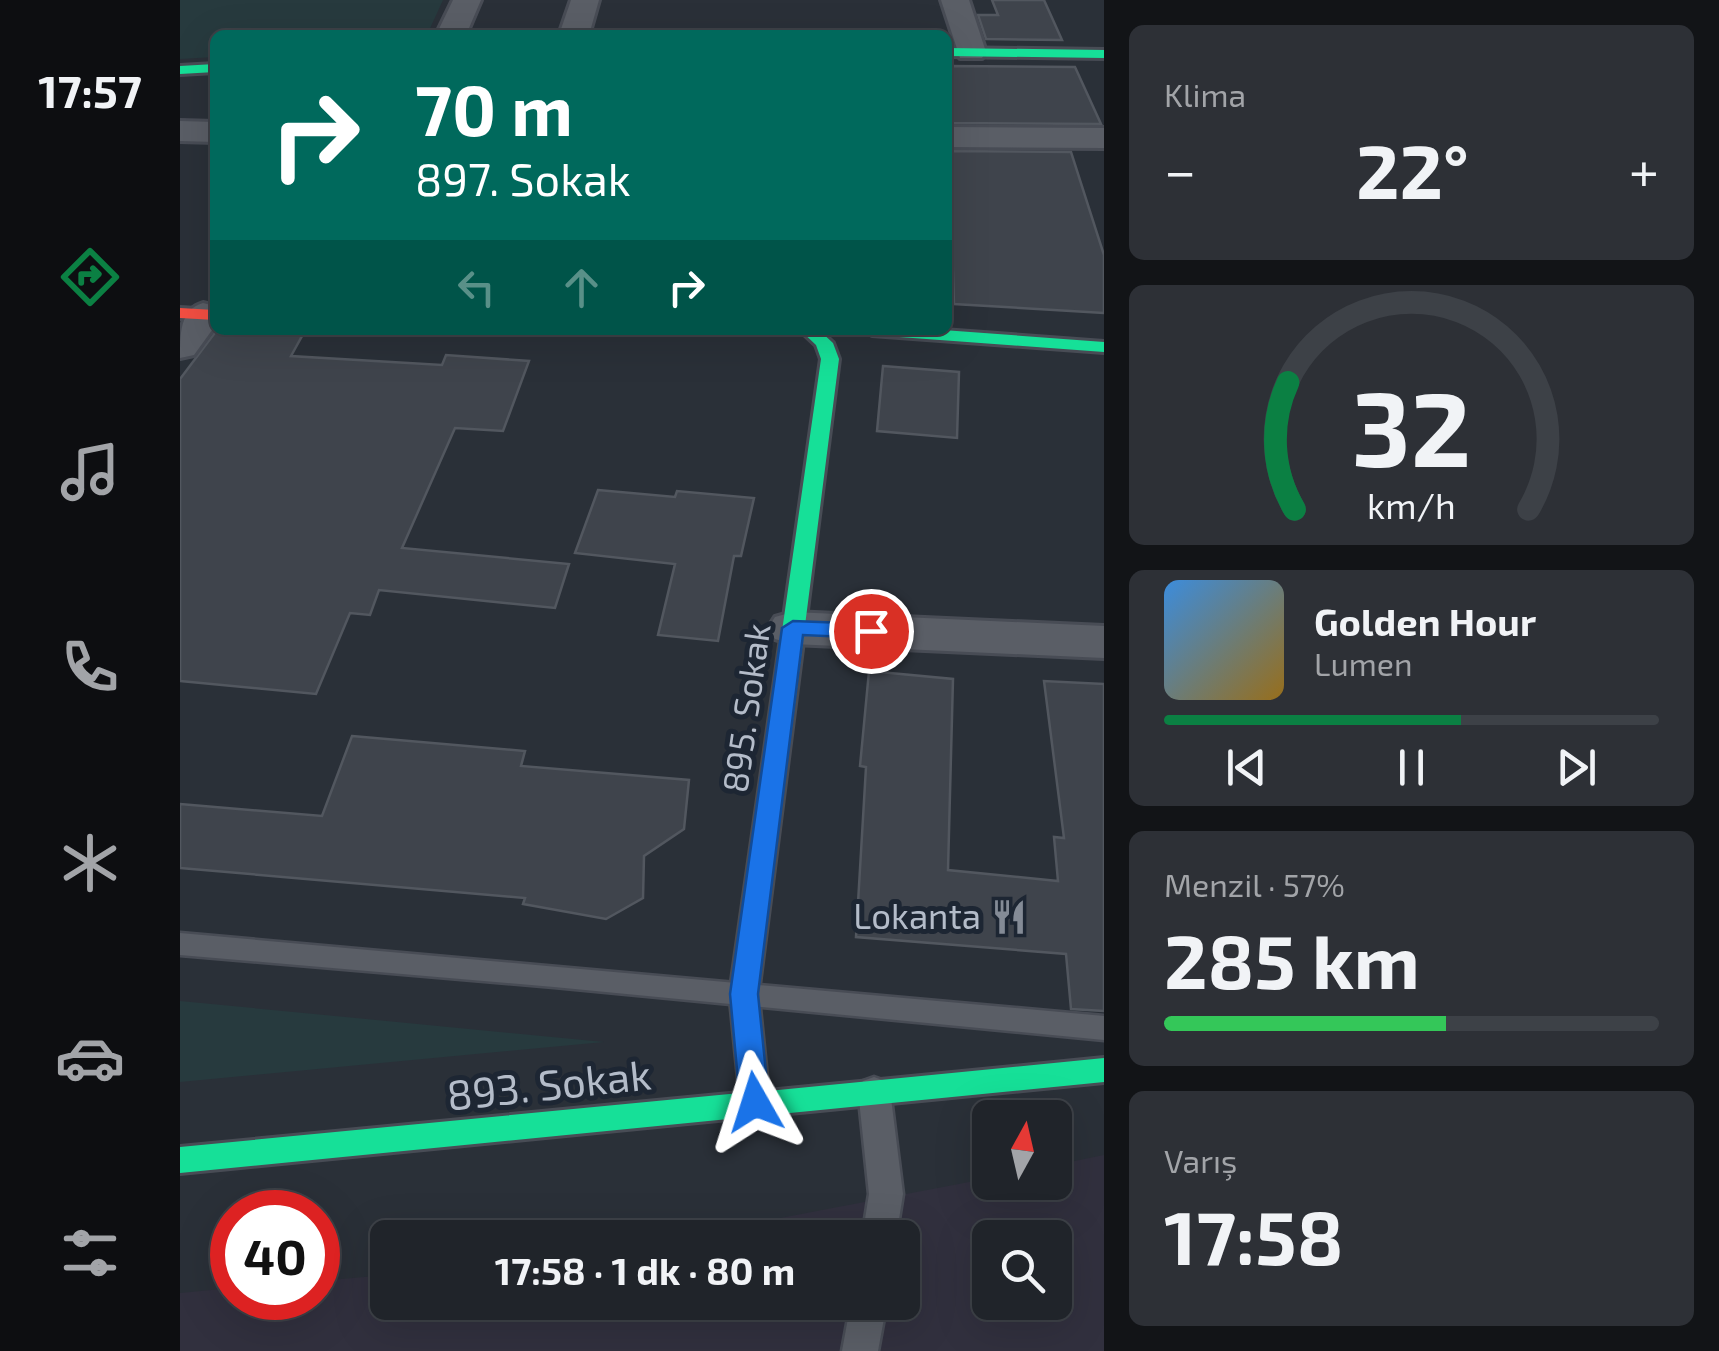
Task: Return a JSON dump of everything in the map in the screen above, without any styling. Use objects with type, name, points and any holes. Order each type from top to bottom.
[{"type":"street","points":[[454,30],[467,0]]},
{"type":"street","points":[[576,30],[585,0]]},
{"type":"street","points":[[955,0],[959,52],[1104,54]]},
{"type":"street","points":[[180,70],[210,68]]},
{"type":"street","points":[[180,131],[210,132]]},
{"type":"street","points":[[952,137],[1104,138]]},
{"type":"street","name":"895. Sokak","points":[[755,1102],[744,994],[830,359],[824,343],[815,335]]},
{"type":"street","points":[[940,335],[1104,347]]},
{"type":"street","points":[[793,628],[1104,642]]},
{"type":"street","name":"893. Sokak","points":[[180,1160],[1104,1070]]},
{"type":"lane","points":[[180,944],[1104,1028]]},
{"type":"lane","points":[[874,1090],[886,1194],[882,1220]]},
{"type":"lane","points":[[860,1351],[866,1320]]},
{"type":"shaded area","points":[[1104,1155],[1104,1351],[180,1351],[180,1293],[210,1290],[210,1320],[340,1320],[340,1279],[370,1276],[370,1320],[920,1320],[920,1220],[769,1220],[972,1181],[972,1200],[1072,1200],[1072,1162]]},
{"type":"green space","points":[[180,0],[443,0],[429,30],[210,30],[210,57],[180,59]]},
{"type":"green space","points":[[180,1001],[604,1042],[180,1082]]},
{"type":"building","points":[[992,0],[1044,0],[1062,40],[986,39],[978,15],[998,15]]},
{"type":"building","points":[[952,66],[1075,67],[1101,124],[952,123]]},
{"type":"building","points":[[952,151],[1071,152],[1104,255],[1104,313],[954,304]]},
{"type":"building","points":[[213,335],[302,336],[291,356],[442,365],[446,355],[529,361],[503,431],[455,428],[402,548],[569,564],[555,608],[379,590],[370,615],[350,613],[316,694],[180,681],[180,379]]},
{"type":"building","points":[[883,366],[959,372],[957,438],[877,431]]},
{"type":"building","points":[[598,490],[675,497],[677,491],[754,498],[741,556],[734,556],[718,641],[658,635],[675,564],[575,553]]},
{"type":"building","points":[[869,671],[953,679],[948,870],[1058,881],[1054,837],[1064,838],[1044,681],[1104,684],[1104,1011],[1071,1009],[1066,954],[856,937],[866,767],[860,766]]},
{"type":"building","points":[[352,736],[525,751],[521,766],[689,780],[684,829],[644,856],[643,898],[606,919],[523,904],[525,898],[180,868],[180,804],[322,816]]},
{"type":"traffic: fast","points":[[952,52],[1104,54]]},
{"type":"traffic: fast","points":[[180,70],[210,68]]},
{"type":"traffic: fast","points":[[755,1103],[744,994],[830,359],[824,343],[815,335]]},
{"type":"traffic: fast","points":[[940,335],[1104,347]]},
{"type":"traffic: fast","points":[[180,1160],[1104,1070]]},
{"type":"traffic: jam","points":[[180,313],[210,315]]},
{"type":"place","name":"Lokanta","points":[[1009,917]]},
{"type":"route","points":[[755,1102],[744,994],[793,628],[871,631]]}]
